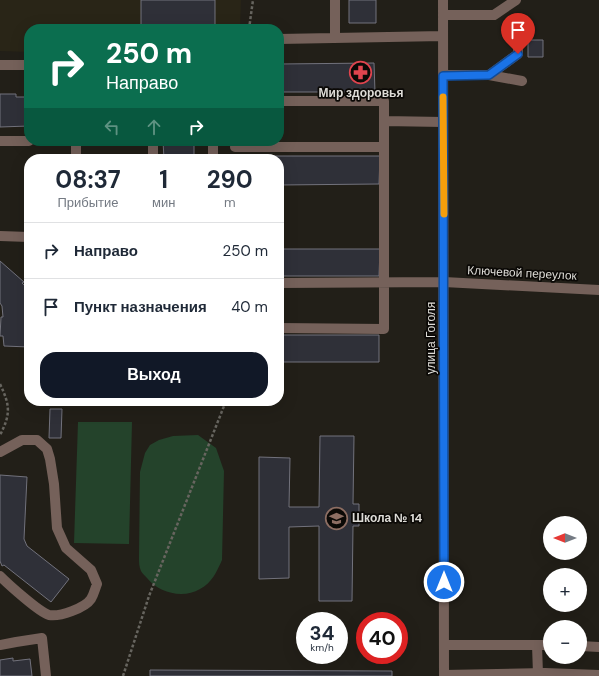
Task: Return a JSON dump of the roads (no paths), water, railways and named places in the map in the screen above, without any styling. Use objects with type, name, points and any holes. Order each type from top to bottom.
[{"type":"street","points":[[335,0],[335,38]]},
{"type":"street","name":"улица Гоголя","points":[[443,0],[444,675]]},
{"type":"street","points":[[443,15],[494,15],[516,0]]},
{"type":"street","points":[[489,75],[518,54],[518,33]]},
{"type":"street","points":[[284,39],[443,36]]},
{"type":"street","points":[[0,65],[24,65]]},
{"type":"street","points":[[443,76],[489,75],[522,81]]},
{"type":"street","points":[[284,101],[384,101],[384,329],[284,328]]},
{"type":"street","points":[[384,121],[443,122]]},
{"type":"street","points":[[0,141],[24,141]]},
{"type":"street","points":[[235,147],[384,147]]},
{"type":"street","points":[[0,236],[24,237]]},
{"type":"street","name":"Ключевой переулок","points":[[284,283],[444,282],[599,290]]},
{"type":"street","points":[[0,452],[22,440],[37,440],[47,449],[54,484],[57,528],[66,548],[90,570],[97,584],[90,600],[75,610],[59,615],[48,615],[0,576]]},
{"type":"street","points":[[0,645],[42,638],[46,676]]},
{"type":"street","points":[[444,645],[543,645]]},
{"type":"street","points":[[537,645],[538,674]]},
{"type":"street","points":[[587,646],[599,646]]},
{"type":"street","points":[[444,675],[599,675]]},
{"type":"place","name":"Мир здоровья","points":[[361,72]]},
{"type":"place","name":"Школа № 14","points":[[337,518]]}]
